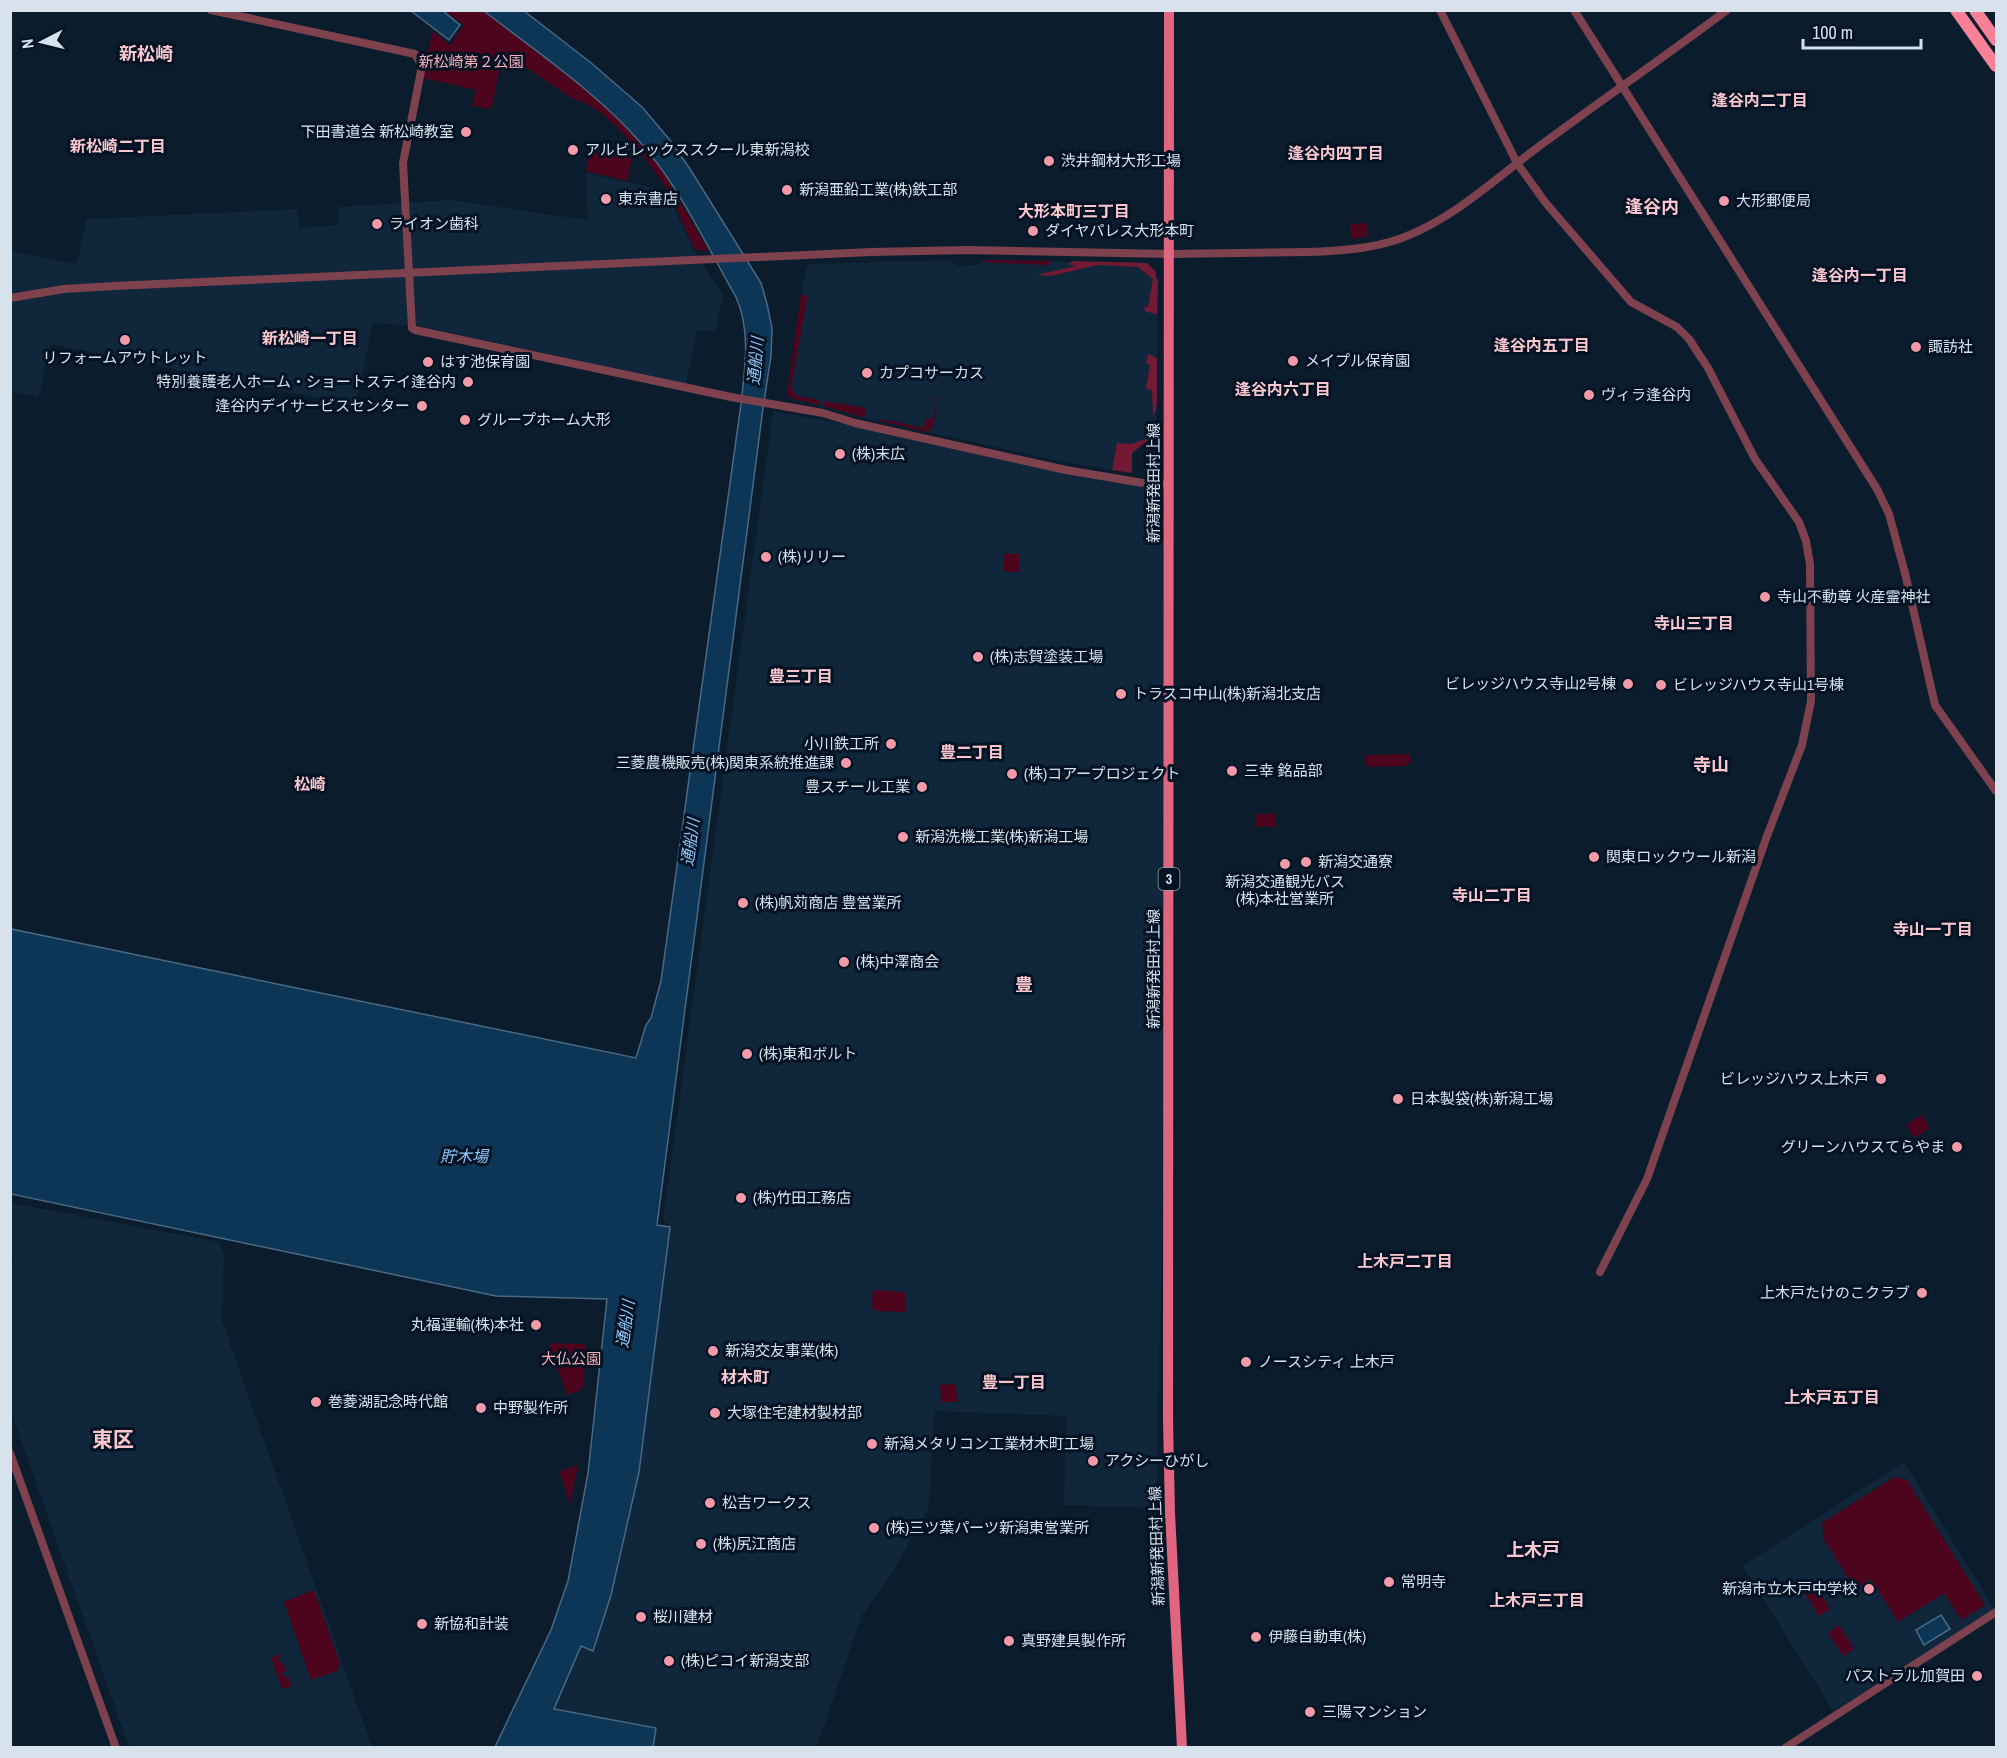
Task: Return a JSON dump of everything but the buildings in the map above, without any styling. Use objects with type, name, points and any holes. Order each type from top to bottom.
[{"type":"highway","points":[[1956,10],[1996,66]]},
{"type":"highway","points":[[1975,10],[1996,40]]},
{"type":"main road","name":"新潟新発田村上線","points":[[1169,10],[1168,1419],[1170,1513],[1182,1748]]},
{"type":"street","points":[[211,10],[415,54],[419,59],[422,66],[403,163],[411,328],[415,330],[770,405],[823,413],[855,423],[1066,470],[1149,484],[1169,484]]},
{"type":"street","points":[[1440,10],[1517,163],[1545,202],[1631,302],[1677,327],[1689,339],[1708,368],[1755,459],[1799,522],[1806,540],[1810,564],[1811,701],[1802,745],[1767,836],[1647,1179],[1600,1272]]},
{"type":"street","points":[[1574,10],[1885,504],[1905,573],[1935,705],[1996,791]]},
{"type":"street","points":[[10,298],[64,289],[756,256],[967,250],[1170,254],[1330,252],[1371,246],[1401,238],[1433,225],[1727,10]]},
{"type":"street","points":[[10,1453],[116,1748]]},
{"type":"street","points":[[1785,1748],[1996,1612]]},
{"type":"shaded area","points":[[586,173],[666,191],[694,250],[723,296],[715,332],[697,330],[686,384],[420,326],[373,323],[356,403],[352,405],[50,344],[39,396],[11,392],[10,251],[77,264],[86,221],[89,219],[297,209],[299,228],[339,225],[338,207],[450,200],[588,220]]},
{"type":"shaded area","points":[[950,260],[958,266],[976,265],[985,260],[1147,263],[1156,272],[1158,279],[1156,430],[1161,441],[1147,441],[1132,453],[1132,473],[1054,460],[864,418],[791,398],[787,393],[802,288],[807,267],[810,264]]},
{"type":"shaded area","points":[[1074,261],[1147,263],[1156,272],[1158,279],[1157,314],[1144,309],[1148,307],[1153,279],[1138,267],[1098,265],[1051,276],[1036,275],[1076,266],[1068,264]]},
{"type":"shaded area","points":[[1148,354],[1157,358],[1155,414],[1153,413],[1152,390],[1146,389],[1150,364],[1146,363]]},
{"type":"shaded area","points":[[773,411],[936,441],[1024,463],[1164,491],[1165,1095],[1156,1508],[1064,1505],[1066,1416],[935,1411],[929,1507],[889,1578],[862,1615],[817,1747],[653,1747],[656,1728],[553,1709],[582,1646],[592,1651],[639,1472],[670,1227],[663,1220]]},
{"type":"shaded area","points":[[1154,419],[1161,441],[1147,441],[1132,453],[1132,473],[1112,470],[1117,443],[1131,444],[1153,437]]},
{"type":"shaded area","points":[[11,1203],[219,1242],[224,1253],[222,1321],[372,1747],[129,1747],[11,1412],[10,1263],[14,1261],[11,1250]]},
{"type":"shaded area","name":"新潟市立木戸中学校","points":[[1904,1462],[1995,1610],[1833,1711],[1744,1565]]},
{"type":"green space","name":"新松崎第２公園","points":[[445,11],[484,11],[583,87],[619,119],[662,170],[708,250],[695,250],[664,185],[621,131],[597,110],[586,103],[575,100],[503,52],[492,107],[489,109],[472,106],[476,90],[423,78],[432,31],[450,45],[464,25]]},
{"type":"green space","points":[[591,149],[632,158],[627,181],[586,171]]},
{"type":"green space","points":[[1367,223],[1368,236],[1351,239],[1350,224]]},
{"type":"green space","points":[[985,260],[1052,261],[1047,265],[982,262]]},
{"type":"green space","points":[[801,294],[807,296],[807,299],[791,388],[797,396],[820,400],[819,405],[791,398],[787,393]]},
{"type":"green space","points":[[938,389],[935,420],[927,432],[880,421],[881,419],[924,428],[926,418],[933,419]]},
{"type":"green space","points":[[824,401],[866,408],[864,418],[823,406]]},
{"type":"green space","points":[[1004,554],[1019,554],[1019,572],[1004,571]]},
{"type":"green space","points":[[1410,754],[1411,762],[1405,766],[1369,767],[1366,764],[1366,755]]},
{"type":"green space","points":[[1255,814],[1275,814],[1275,827],[1256,827]]},
{"type":"green space","points":[[1921,1115],[1930,1128],[1914,1138],[1906,1125]]},
{"type":"green space","points":[[873,1290],[906,1292],[906,1312],[876,1311],[872,1307]]},
{"type":"green space","name":"大仏公園","points":[[549,1343],[584,1344],[587,1348],[583,1386],[579,1391],[567,1395]]},
{"type":"green space","points":[[956,1384],[957,1402],[941,1402],[940,1385]]},
{"type":"green space","points":[[578,1465],[570,1504],[560,1474],[561,1471]]},
{"type":"green space","points":[[1894,1477],[1907,1480],[1985,1605],[1961,1620],[1944,1593],[1898,1622],[1871,1579],[1855,1589],[1824,1539],[1822,1523]]},
{"type":"green space","points":[[1815,1585],[1830,1609],[1819,1616],[1804,1592]]},
{"type":"green space","points":[[314,1590],[340,1664],[337,1671],[311,1680],[284,1602]]},
{"type":"green space","points":[[1839,1625],[1854,1649],[1843,1656],[1828,1633]]},
{"type":"green space","points":[[281,1654],[278,1657],[280,1663],[283,1662],[286,1671],[282,1673],[284,1677],[288,1676],[292,1686],[282,1689],[271,1658]]},
{"type":"water","points":[[411,11],[443,11],[460,25],[449,40]]},
{"type":"water","name":"貯木場","points":[[484,11],[524,11],[590,62],[642,107],[690,169],[761,283],[772,328],[771,356],[657,1225],[670,1227],[639,1472],[611,1595],[593,1651],[581,1646],[554,1709],[656,1728],[653,1747],[495,1747],[551,1630],[568,1581],[588,1473],[607,1299],[496,1296],[11,1194],[11,929],[636,1058],[646,1025],[651,1018],[661,981],[741,404],[746,349],[744,323],[736,297],[692,217],[668,178],[640,142],[623,123],[585,89]]},
{"type":"water","points":[[1941,1615],[1950,1629],[1924,1645],[1916,1630]]},
{"type":"place","name":"下田書道会 新松崎教室","points":[[466,132]]},
{"type":"place","name":"アルビレックススクール東新潟校","points":[[573,150]]},
{"type":"place","name":"渋井鋼材大形工場","points":[[1049,161]]},
{"type":"place","name":"新潟亜鉛工業(株)鉄工部","points":[[787,190]]},
{"type":"place","name":"東京書店","points":[[606,199]]},
{"type":"place","name":"大形郵便局","points":[[1724,201]]},
{"type":"place","name":"ライオン歯科","points":[[377,224]]},
{"type":"place","name":"ダイヤパレス大形本町","points":[[1033,231]]},
{"type":"place","name":"リフォームアウトレット","points":[[125,340]]},
{"type":"place","name":"諏訪社","points":[[1916,347]]},
{"type":"place","name":"メイプル保育園","points":[[1293,361]]},
{"type":"place","name":"はす池保育園","points":[[428,362]]},
{"type":"place","name":"カプコサーカス","points":[[867,373]]},
{"type":"place","name":"特別養護老人ホーム・ショートステイ逢谷内","points":[[468,382]]},
{"type":"place","name":"ヴィラ逢谷内","points":[[1589,395]]},
{"type":"place","name":"逢谷内デイサービスセンター","points":[[422,406]]},
{"type":"place","name":"グループホーム大形","points":[[465,420]]},
{"type":"place","name":"(株)末広","points":[[840,454]]},
{"type":"place","name":"(株)リリー","points":[[766,557]]},
{"type":"place","name":"寺山不動尊 火産霊神社","points":[[1765,597]]},
{"type":"place","name":"(株)志賀塗装工場","points":[[978,657]]},
{"type":"place","name":"ビレッジハウス寺山2号棟","points":[[1628,684]]},
{"type":"place","name":"ビレッジハウス寺山1号棟","points":[[1661,685]]},
{"type":"place","name":"トラスコ中山(株)新潟北支店","points":[[1121,694]]},
{"type":"place","name":"小川鉄工所","points":[[891,744]]},
{"type":"place","name":"三菱農機販売(株)関東系統推進課","points":[[846,763]]},
{"type":"place","name":"三幸 銘品部","points":[[1232,771]]},
{"type":"place","name":"(株)コアープロジェクト","points":[[1012,774]]},
{"type":"place","name":"豊スチール工業","points":[[922,787]]},
{"type":"place","name":"新潟洗機工業(株)新潟工場","points":[[903,837]]},
{"type":"place","name":"関東ロックウール新潟","points":[[1594,857]]},
{"type":"place","name":"新潟交通寮","points":[[1306,862]]},
{"type":"place","name":"新潟交通観光バス (株)本社営業所","points":[[1285,864]]},
{"type":"place","name":"(株)帆苅商店 豊営業所","points":[[743,903]]},
{"type":"place","name":"(株)中澤商会","points":[[844,962]]},
{"type":"place","name":"(株)東和ボルト","points":[[747,1054]]},
{"type":"place","name":"ビレッジハウス上木戸","points":[[1881,1079]]},
{"type":"place","name":"日本製袋(株)新潟工場","points":[[1398,1099]]},
{"type":"place","name":"グリーンハウスてらやま","points":[[1957,1147]]},
{"type":"place","name":"(株)竹田工務店","points":[[741,1198]]},
{"type":"place","name":"上木戸たけのこクラブ","points":[[1922,1293]]},
{"type":"place","name":"丸福運輸(株)本社","points":[[536,1325]]},
{"type":"place","name":"新潟交友事業(株)","points":[[713,1351]]},
{"type":"place","name":"ノースシティ 上木戸","points":[[1246,1362]]},
{"type":"place","name":"巻菱湖記念時代館","points":[[316,1402]]},
{"type":"place","name":"中野製作所","points":[[481,1408]]},
{"type":"place","name":"大塚住宅建材製材部","points":[[715,1413]]},
{"type":"place","name":"新潟メタリコン工業材木町工場","points":[[872,1444]]},
{"type":"place","name":"アクシーひがし","points":[[1093,1461]]},
{"type":"place","name":"松吉ワークス","points":[[710,1503]]},
{"type":"place","name":"(株)三ツ葉パーツ新潟東営業所","points":[[874,1528]]},
{"type":"place","name":"(株)尻江商店","points":[[701,1544]]},
{"type":"place","name":"常明寺","points":[[1389,1582]]},
{"type":"place","name":"新潟市立木戸中学校","points":[[1869,1589]]},
{"type":"place","name":"桜川建材","points":[[641,1617]]},
{"type":"place","name":"新協和計装","points":[[422,1624]]},
{"type":"place","name":"伊藤自動車(株)","points":[[1256,1637]]},
{"type":"place","name":"真野建具製作所","points":[[1009,1641]]},
{"type":"place","name":"(株)ピコイ新潟支部","points":[[669,1661]]},
{"type":"place","name":"パストラル加賀田","points":[[1977,1676]]},
{"type":"place","name":"三陽マンション","points":[[1310,1712]]},
{"type":"district","name":"新松崎","points":[[146,54]]},
{"type":"district","name":"逢谷内二丁目","points":[[1760,100]]},
{"type":"district","name":"新松崎二丁目","points":[[118,146]]},
{"type":"district","name":"逢谷内四丁目","points":[[1336,153]]},
{"type":"district","name":"逢谷内","points":[[1652,207]]},
{"type":"district","name":"大形本町三丁目","points":[[1074,211]]},
{"type":"district","name":"逢谷内一丁目","points":[[1860,275]]},
{"type":"district","name":"新松崎一丁目","points":[[310,338]]},
{"type":"district","name":"逢谷内五丁目","points":[[1542,345]]},
{"type":"district","name":"逢谷内六丁目","points":[[1283,389]]},
{"type":"district","name":"寺山三丁目","points":[[1694,623]]},
{"type":"district","name":"豊三丁目","points":[[801,676]]},
{"type":"district","name":"豊二丁目","points":[[972,752]]},
{"type":"district","name":"寺山","points":[[1711,765]]},
{"type":"district","name":"松崎","points":[[310,784]]},
{"type":"district","name":"寺山二丁目","points":[[1492,895]]},
{"type":"district","name":"寺山一丁目","points":[[1933,929]]},
{"type":"district","name":"豊","points":[[1024,985]]},
{"type":"district","name":"上木戸二丁目","points":[[1405,1261]]},
{"type":"district","name":"材木町","points":[[745,1377]]},
{"type":"district","name":"豊一丁目","points":[[1014,1382]]},
{"type":"district","name":"上木戸五丁目","points":[[1832,1397]]},
{"type":"district","name":"東区","points":[[113,1440]]},
{"type":"district","name":"上木戸","points":[[1533,1550]]},
{"type":"district","name":"上木戸三丁目","points":[[1537,1600]]},
{"type":"water label","name":"通船川","points":[[755,361]]},
{"type":"water label","name":"通船川","points":[[690,842]]},
{"type":"water label","name":"通船川","points":[[625,1324]]}]
